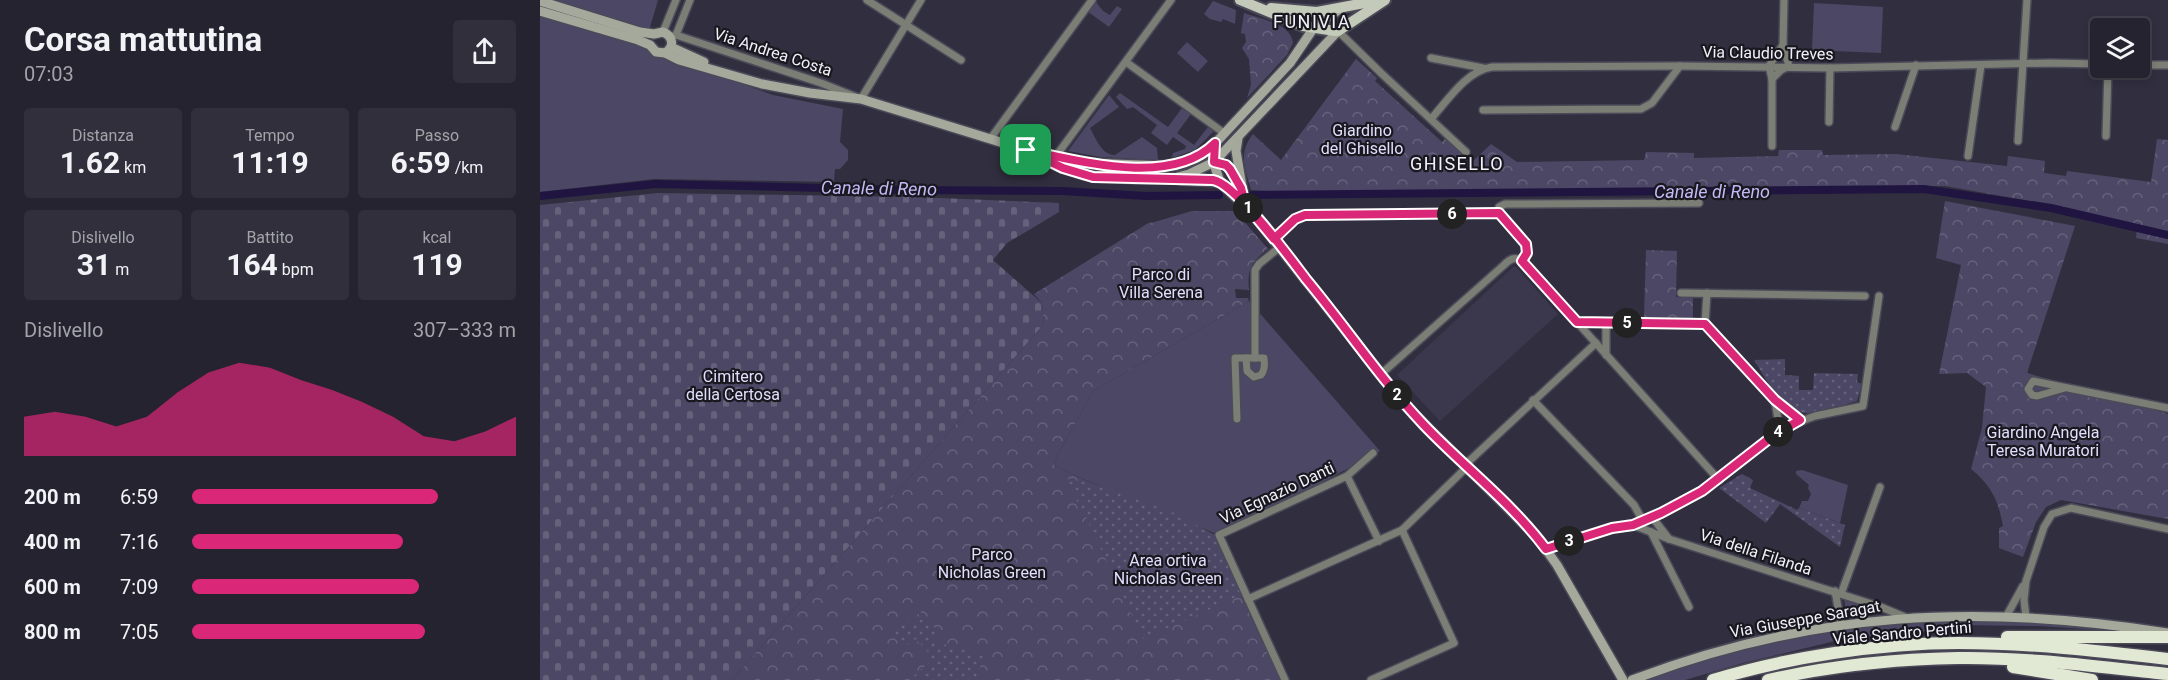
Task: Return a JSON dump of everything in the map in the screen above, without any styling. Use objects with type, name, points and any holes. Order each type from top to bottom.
[{"type":"highway","points":[[1958,643],[2017,636],[2168,635]]},
{"type":"highway","name":"Viale Sandro Pertini","points":[[1713,680],[1788,661],[1858,651],[1958,643],[2052,647],[2168,659]]},
{"type":"highway","points":[[1958,658],[2092,680]]},
{"type":"highway","name":"Viale Sandro Pertini","points":[[1768,680],[1818,669],[1958,658],[2040,662],[2168,674]]},
{"type":"main road","points":[[1240,0],[1313,29],[1338,30],[1383,0]]},
{"type":"main road","points":[[1253,4],[1300,12],[1317,12],[1383,0]]},
{"type":"main road","name":"Via Andrea Costa","points":[[540,1],[667,40],[731,74],[785,89],[861,99],[991,138],[1084,175],[1170,179],[1189,174],[1214,162],[1338,30]]},
{"type":"main road","name":"Via Andrea Costa","points":[[1026,150],[1092,164],[1159,167],[1177,165],[1197,158],[1215,143],[1290,63],[1313,29],[1343,8]]},
{"type":"main road","name":"Via Andrea Costa","points":[[540,11],[650,45],[656,52],[667,40]]},
{"type":"main road","points":[[650,45],[651,39],[667,40]]},
{"type":"main road","points":[[1238,138],[1236,152],[1245,204]]},
{"type":"main road","points":[[1215,143],[1215,172],[1220,182],[1245,204],[1425,427],[1467,465],[1525,524],[1546,549],[1623,680]]},
{"type":"main road","points":[[1197,158],[1228,166],[1241,188]]},
{"type":"main road","points":[[1170,179],[1220,182]]},
{"type":"main road","name":"Via Giuseppe Saragat","points":[[1632,680],[1677,663],[1781,635],[1841,624],[1905,617],[2007,615],[2072,619],[2168,635]]},
{"type":"street","points":[[667,40],[676,0]]},
{"type":"street","points":[[667,40],[690,0]]},
{"type":"street","points":[[867,0],[961,60]]},
{"type":"street","points":[[861,99],[921,0]]},
{"type":"street","points":[[991,138],[1092,0]]},
{"type":"street","points":[[1056,156],[1171,0]]},
{"type":"street","points":[[1772,79],[1781,70],[1790,66],[1783,45],[1784,0]]},
{"type":"street","points":[[2018,141],[2027,0]]},
{"type":"street","points":[[1338,30],[1466,152]]},
{"type":"street","name":"Via Andrea Costa","points":[[667,40],[821,83],[861,99]]},
{"type":"street","points":[[1772,146],[1772,79],[1769,66],[1783,45]]},
{"type":"street","name":"Via Claudio Treves","points":[[1431,58],[1486,68],[1790,66],[1830,68],[2090,64]]},
{"type":"street","points":[[1126,62],[1224,133]]},
{"type":"street","points":[[1968,156],[1981,64]]},
{"type":"street","points":[[1895,127],[1916,65]]},
{"type":"street","points":[[2150,65],[2168,65]]},
{"type":"street","points":[[1483,110],[1641,109],[1652,103],[1680,66]]},
{"type":"street","points":[[1431,119],[1470,77],[1486,68]]},
{"type":"street","points":[[1829,122],[1830,68]]},
{"type":"street","points":[[2106,136],[2108,78]]},
{"type":"street","points":[[1522,261],[1527,253],[1526,244],[1499,213],[1499,207],[1504,204],[1699,203]]},
{"type":"street","points":[[1237,419],[1235,358],[1250,358],[1255,270],[1295,219],[1305,215],[1499,213]]},
{"type":"street","points":[[1382,374],[1514,258],[1522,261],[1719,480]]},
{"type":"street","points":[[1681,293],[1865,296]]},
{"type":"street","points":[[1705,324],[1707,293]]},
{"type":"street","points":[[1546,549],[1612,528],[1633,525],[1652,517],[1719,480],[1774,435],[1800,420],[1863,406],[1879,296]]},
{"type":"street","points":[[1577,322],[1705,324],[1775,400],[1800,420]]},
{"type":"street","points":[[1606,322],[1606,355]]},
{"type":"street","points":[[1286,680],[1248,599],[1402,530],[1533,400],[1596,343]]},
{"type":"street","points":[[2065,388],[2168,408]]},
{"type":"street","points":[[1533,400],[1634,504],[1643,521]]},
{"type":"street","points":[[1774,435],[1778,420],[1775,400]]},
{"type":"street","name":"Via Egnazio Danti","points":[[1248,599],[1219,535],[1347,476],[1372,453]]},
{"type":"street","name":"Via Egnazio Danti","points":[[1347,476],[1379,541]]},
{"type":"street","points":[[1841,624],[1838,592],[1880,486]]},
{"type":"street","points":[[2007,615],[2026,581],[2046,523],[2052,514],[2071,508],[2168,529]]},
{"type":"street","points":[[1652,517],[1669,539],[1663,543],[1660,552]]},
{"type":"street","name":"Via della Filanda","points":[[1633,525],[1669,539],[1838,592],[1905,617]]},
{"type":"street","points":[[1371,680],[1454,643],[1402,530]]},
{"type":"street","points":[[1651,532],[1689,607]]},
{"type":"street","points":[[2026,581],[2026,617]]},
{"type":"shaded area","points":[[1513,267],[1516,267],[1558,314],[1440,421],[1397,375]]},
{"type":"green space","points":[[540,0],[658,0],[644,48],[773,95],[843,109],[840,142],[848,150],[848,160],[840,169],[835,169],[834,182],[654,179],[540,192]]},
{"type":"green space","points":[[1095,1],[1103,11],[1110,15],[1117,6],[1122,9],[1109,27],[1087,11]]},
{"type":"green space","points":[[1213,1],[1236,10],[1235,24],[1223,19],[1221,22],[1210,19],[1204,14]]},
{"type":"green space","points":[[1814,3],[1883,7],[1881,53],[1812,50]]},
{"type":"green space","points":[[1244,13],[1281,26],[1291,36],[1293,43],[1287,55],[1247,98],[1251,85],[1249,59],[1242,48],[1246,42],[1245,34],[1241,33]]},
{"type":"green space","points":[[1187,42],[1208,61],[1198,72],[1177,53]]},
{"type":"green space","name":"Giardino del Ghisello","points":[[1356,59],[1377,78],[1375,81],[1442,142],[1446,138],[1472,162],[1491,144],[1517,162],[1644,160],[1646,152],[1694,153],[1694,158],[1778,156],[1779,150],[1822,150],[1823,155],[1896,154],[2007,166],[2008,156],[2045,161],[2044,173],[2066,176],[2067,171],[2151,182],[2157,139],[2168,140],[2168,244],[2136,238],[2137,227],[2053,205],[1945,186],[1401,192],[1251,190],[1244,154],[1253,134],[1281,160]]},
{"type":"green space","points":[[1120,93],[1168,127],[1182,108],[1191,114],[1177,133],[1194,145],[1208,127],[1214,131],[1195,150],[1172,158],[1173,153],[1185,149],[1186,146],[1173,137],[1167,145],[1151,133],[1157,125],[1133,107],[1127,109],[1116,97]]},
{"type":"green space","points":[[1109,95],[1119,107],[1090,128],[1100,145],[1106,152],[1115,155],[1142,137],[1157,148],[1158,160],[1100,157],[1068,151]]},
{"type":"green space","name":"Cimitero della Certosa","points":[[658,193],[915,197],[1059,203],[1059,212],[1007,243],[993,260],[1042,303],[1044,324],[732,680],[540,680],[540,205]]},
{"type":"green space","name":"Giardino Angela Teresa Muratori","points":[[1945,201],[2075,226],[2027,373],[2168,414],[2168,519],[2061,500],[2046,507],[2036,522],[2023,557],[1999,548],[1999,528],[2003,526],[1999,509],[1989,488],[1971,469],[1982,428],[1986,387],[1967,373],[1939,374],[1961,265],[1936,258]]},
{"type":"green space","name":"Parco Nicholas Green","points":[[1192,211],[1235,211],[1268,249],[1251,266],[1249,290],[1235,289],[1236,298],[1248,298],[1249,301],[1093,391],[1054,465],[1217,536],[1282,680],[732,680],[1044,324],[1042,303],[1034,294],[1150,222]]},
{"type":"green space","points":[[1646,250],[1677,251],[1676,297],[1693,298],[1693,318],[1644,317]]},
{"type":"green space","points":[[1249,301],[1380,451],[1266,513],[1219,535],[1054,465],[1093,391]]},
{"type":"green space","points":[[1785,359],[1785,375],[1799,376],[1799,390],[1813,390],[1814,373],[1858,374],[1857,382],[1862,384],[1857,401],[1812,413],[1798,412],[1790,408],[1769,385],[1754,360]]},
{"type":"green space","points":[[1802,470],[1848,485],[1840,523],[1799,508],[1802,501],[1808,501],[1811,494],[1809,485],[1796,474],[1796,471]]},
{"type":"green space","points":[[1742,474],[1753,480],[1750,488],[1797,510],[1799,508],[1845,525],[1840,547],[1780,504],[1766,523],[1719,488]]},
{"type":"green space","name":"Area ortiva Nicholas Green","points":[[1070,479],[1105,487],[1172,512],[1217,536],[1244,594],[1143,639],[1084,513],[1065,480]]},
{"type":"green space","points":[[1844,597],[1876,607],[1876,609],[1846,613]]},
{"type":"green space","points":[[918,609],[938,632],[935,642],[984,655],[976,680],[928,680],[922,674],[915,680],[909,680],[932,660],[925,654],[928,651],[915,639],[907,646],[893,632],[906,620],[915,625],[922,618],[916,611]]},
{"type":"green space","points":[[2009,618],[2144,633],[2039,626],[1957,625],[1935,631],[1886,634],[1835,641],[1743,663],[1685,680],[1644,680],[1735,649],[1879,622]]},
{"type":"waterway","name":"Canale di Reno","points":[[540,196],[656,184],[1062,191],[1146,196],[1219,195]]},
{"type":"waterway","name":"Canale di Reno","points":[[1252,195],[1924,189],[2051,208],[2168,235]]},
{"type":"district","name":"FUNIVIA","points":[[1312,21]]},
{"type":"district","name":"GHISELLO","points":[[1457,163]]},
{"type":"route","points":[[1026,150],[1063,168],[1093,177],[1213,180],[1230,189],[1245,204],[1331,309],[1408,408],[1525,524],[1546,549],[1612,528],[1633,525],[1661,513],[1719,480],[1774,435],[1800,420],[1775,400],[1705,324],[1577,322],[1522,261],[1526,258],[1526,244],[1499,213],[1305,215],[1295,219],[1274,239],[1245,204],[1241,188],[1228,166],[1214,162],[1215,143],[1197,158],[1177,165],[1159,167],[1086,164],[1026,150]]},
{"type":"park label","name":"Parco di Villa Serena","points":[[1161,283]]}]
